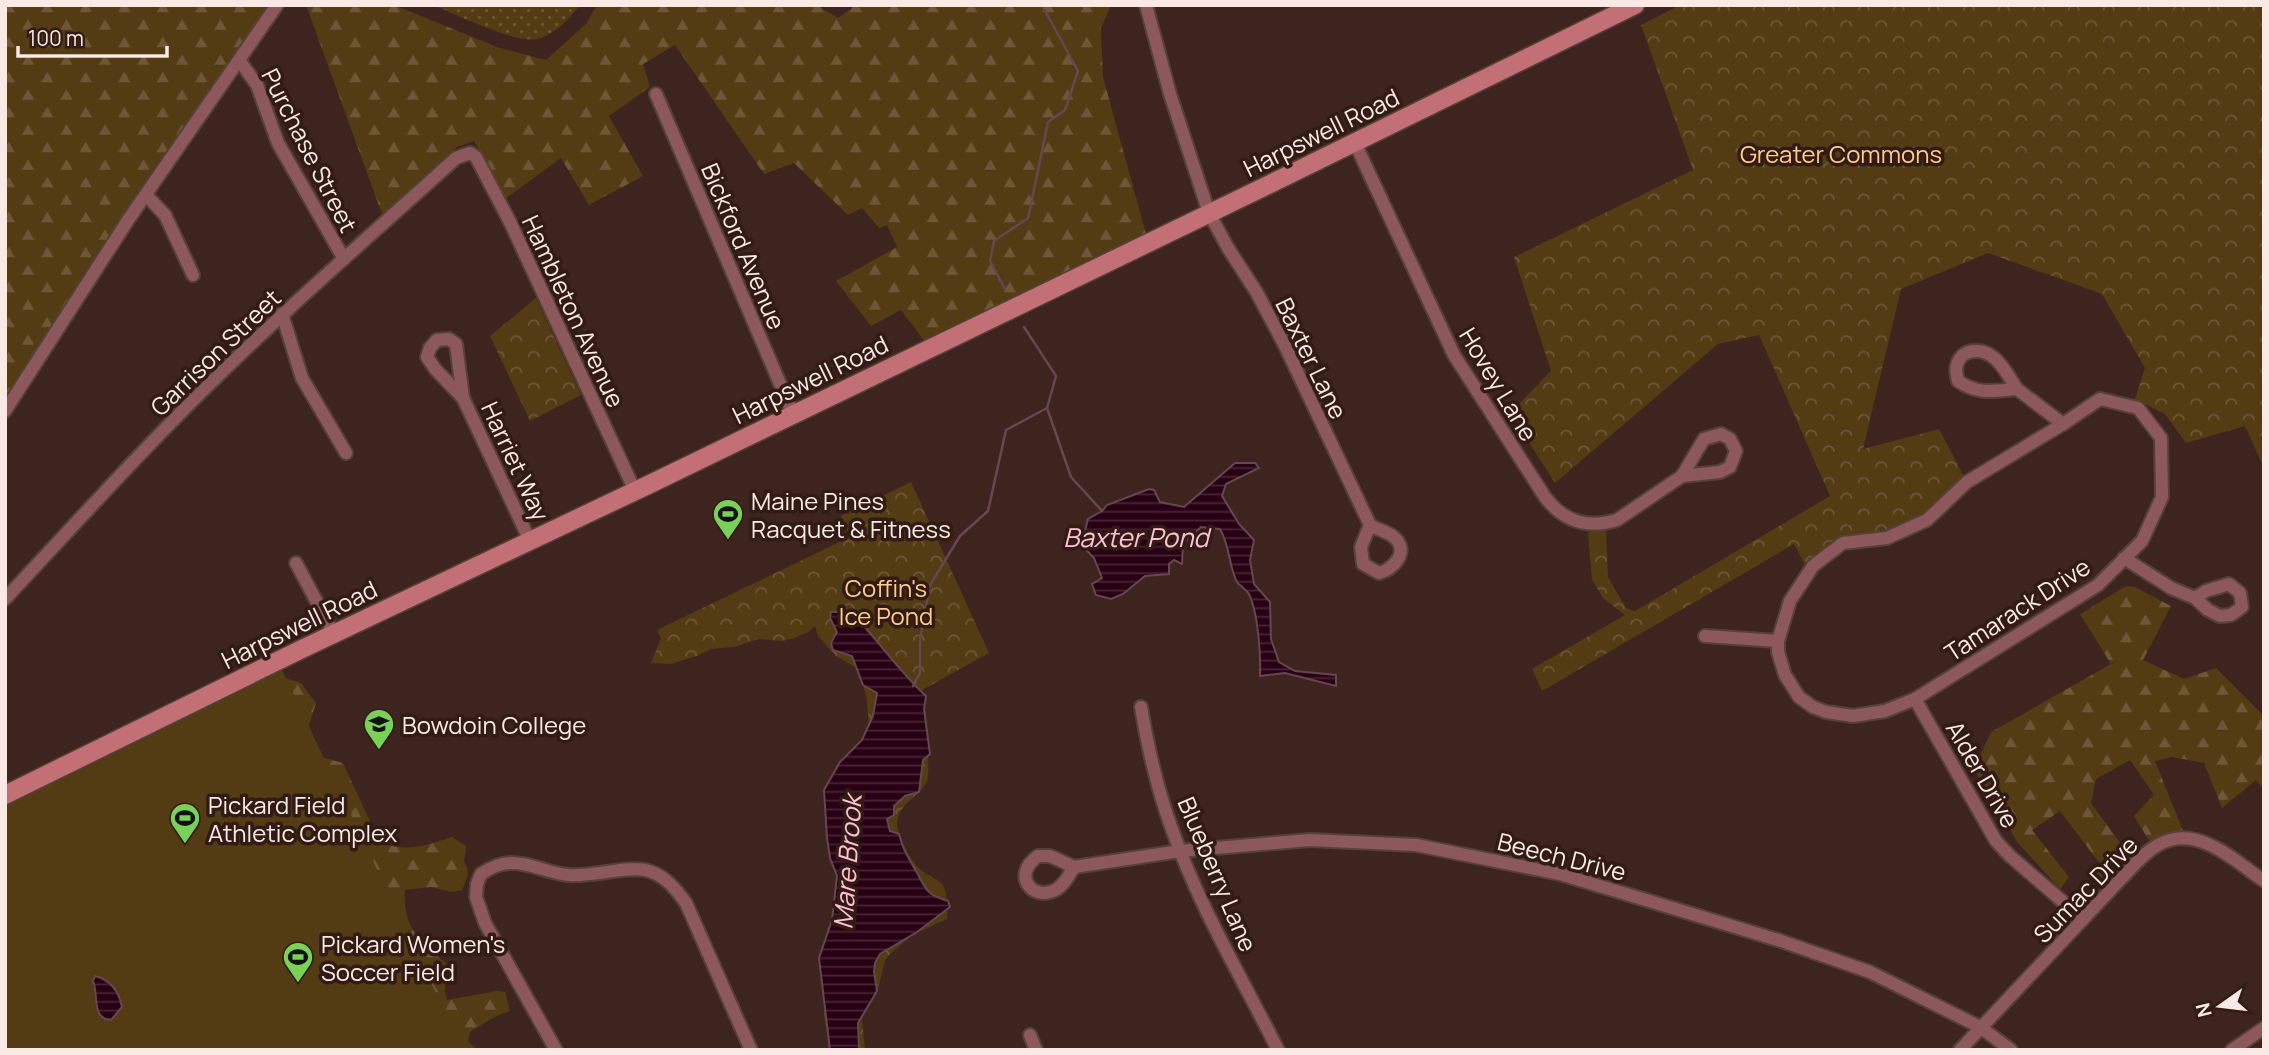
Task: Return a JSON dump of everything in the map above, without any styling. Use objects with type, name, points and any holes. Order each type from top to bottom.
[{"type":"main road","name":"Harpswell Road","points":[[5,795],[1635,5]]},
{"type":"street","points":[[5,411],[146,195],[276,5]]},
{"type":"street","name":"Baxter Lane","points":[[1146,5],[1170,93],[1209,213],[1286,348],[1370,525]]},
{"type":"street","name":"Purchase Street","points":[[239,60],[257,86],[278,143],[344,259]]},
{"type":"street","name":"Bickford Avenue","points":[[656,94],[793,414]]},
{"type":"street","name":"Hovey Lane","points":[[1355,143],[1454,355],[1556,511],[1573,522],[1583,524],[1617,520],[1682,476]]},
{"type":"street","name":"Garrison Street","points":[[5,598],[223,370],[456,158],[470,153]]},
{"type":"street","name":"Hambleton Avenue","points":[[470,153],[476,158],[510,223],[635,491]]},
{"type":"street","points":[[146,195],[165,215],[193,275]]},
{"type":"street","points":[[282,314],[302,378],[346,453]]},
{"type":"street","points":[[2017,389],[1971,390],[1958,382],[1955,367],[1960,358],[1971,351],[1983,350],[1996,358],[2017,389],[2063,424]]},
{"type":"street","name":"Harriet Way","points":[[463,398],[530,541]]},
{"type":"street","name":"Tamarack Drive","points":[[2100,399],[2138,408],[2161,438],[2162,497],[2142,541],[2098,585],[1915,699],[1885,711],[1853,716],[1812,707],[1799,696],[1784,675],[1778,641],[1790,601],[1813,566],[1843,544],[1887,538],[1927,520],[1967,482],[2063,424],[2100,399]]},
{"type":"street","points":[[2124,558],[2171,588],[2195,598]]},
{"type":"street","points":[[296,563],[334,634]]},
{"type":"street","points":[[1705,636],[1778,641]]},
{"type":"street","name":"Alder Drive","points":[[1915,699],[1996,841],[2083,919]]},
{"type":"street","name":"Blueberry Lane","points":[[1141,707],[1148,748],[1172,831],[1211,920],[1278,1050]]},
{"type":"street","name":"Sumac Drive","points":[[1960,1050],[2141,859],[2159,845],[2183,838],[2206,842],[2264,881]]},
{"type":"street","name":"Beech Drive","points":[[1074,867],[1181,851],[1310,840],[1416,845],[1560,874],[1778,940],[1870,972],[1980,1027],[2011,1050]]},
{"type":"street","points":[[556,1050],[485,923],[476,897],[477,884],[481,874],[490,868],[511,863],[570,875],[645,870],[665,879],[686,903],[751,1050]]},
{"type":"street","points":[[2232,1050],[2264,1028]]},
{"type":"street","points":[[1030,1035],[1036,1050]]},
{"type":"green space","points":[[5,5],[274,5],[5,404]]},
{"type":"green space","points":[[306,5],[394,5],[497,47],[546,60],[586,24],[597,5],[817,5],[838,18],[856,5],[1111,5],[1101,28],[1103,77],[1146,234],[926,343],[901,310],[871,326],[836,281],[897,247],[887,225],[879,228],[862,208],[848,215],[794,163],[764,174],[675,45],[643,64],[650,87],[609,116],[643,176],[589,205],[561,158],[505,199],[474,141],[457,147],[382,214]]},
{"type":"green space","points":[[433,5],[580,5],[556,30],[544,37],[527,39],[485,27]]},
{"type":"green space","name":"Greater Commons","points":[[1680,5],[2264,5],[2264,468],[2245,426],[2186,443],[2165,414],[2135,399],[2145,368],[2102,294],[1988,253],[1901,289],[1863,449],[1939,429],[1969,486],[1948,507],[1910,536],[1844,547],[1811,576],[1794,544],[1542,691],[1532,669],[1625,615],[1603,598],[1592,580],[1588,532],[1606,530],[1608,577],[1626,608],[1635,611],[1830,496],[1759,335],[1718,344],[1555,483],[1510,413],[1551,371],[1514,257],[1693,170],[1641,25]]},
{"type":"green space","points":[[536,298],[581,395],[530,421],[490,336]]},
{"type":"green space","name":"Coffin's Ice Pond","points":[[911,482],[989,653],[922,690],[927,737],[927,781],[898,817],[898,829],[910,856],[918,868],[944,887],[947,919],[912,935],[885,961],[879,985],[862,1018],[865,1050],[830,1050],[824,1016],[824,991],[855,748],[869,729],[867,700],[862,680],[855,667],[836,656],[818,636],[815,626],[792,639],[759,639],[734,647],[711,649],[670,664],[651,663],[661,638],[657,630],[850,537],[841,516]]},
{"type":"green space","points":[[2126,586],[2135,587],[2171,606],[2143,660],[2184,679],[2216,668],[2264,716],[2264,790],[2256,780],[2222,808],[2204,763],[2172,757],[2155,761],[2183,831],[2150,842],[2134,816],[2154,795],[2130,760],[2096,779],[2091,803],[2131,858],[2101,889],[2091,879],[2101,865],[2060,811],[2032,830],[2069,877],[2060,889],[2018,843],[1974,769],[1991,732],[2111,664],[2080,614]]},
{"type":"green space","name":"Pickard Field Athletic Complex","points":[[281,668],[463,1050],[5,1050],[5,805]]},
{"type":"green space","points":[[286,678],[301,683],[316,703],[309,725],[321,757],[343,763],[380,843],[408,847],[452,837],[466,846],[464,862],[468,873],[462,890],[452,892],[431,887],[405,890],[405,903],[410,924],[415,932],[446,963],[447,1000],[505,992],[510,1011],[494,1017],[470,1032],[468,1042],[478,1050],[389,1050],[272,680]]},
{"type":"water","name":"Baxter Pond","points":[[1235,463],[1255,463],[1259,468],[1226,484],[1222,496],[1239,524],[1254,540],[1250,560],[1254,584],[1270,602],[1271,639],[1279,662],[1295,671],[1336,675],[1336,686],[1285,673],[1260,676],[1255,612],[1249,594],[1234,576],[1220,529],[1201,527],[1183,544],[1182,564],[1174,560],[1169,564],[1169,574],[1145,576],[1123,594],[1111,599],[1096,595],[1092,584],[1102,578],[1094,558],[1076,539],[1085,531],[1088,519],[1107,505],[1149,489],[1154,490],[1160,502],[1184,507]]},
{"type":"water","name":"Coffin's Ice Pond","points":[[831,612],[851,612],[926,696],[924,709],[930,754],[923,760],[919,792],[905,796],[894,806],[894,815],[887,819],[890,831],[899,834],[925,887],[931,894],[948,901],[950,907],[917,932],[880,954],[874,972],[877,991],[858,1023],[859,1050],[830,1050],[819,958],[832,920],[837,876],[830,858],[824,790],[840,762],[862,740],[873,716],[877,693],[863,685],[852,656],[833,650],[831,643],[837,632],[830,618]]},
{"type":"water","points":[[95,976],[109,983],[121,1001],[122,1007],[111,1020],[105,1019],[98,1011],[93,981]]},
{"type":"waterway","name":"Mare Brook","points":[[1005,289],[990,261],[994,241],[1028,218],[1048,122],[1065,110],[1078,71],[1042,5]]},
{"type":"waterway","name":"Mare Brook","points":[[913,686],[920,673],[920,640],[930,585],[960,536],[988,511],[1006,430],[1047,408],[1056,376],[1024,327]]},
{"type":"waterway","points":[[1047,408],[1071,477],[1102,511]]},
{"type":"place","name":"Maine Pines Racquet & Fitness","points":[[728,541]]},
{"type":"place","name":"Bowdoin College","points":[[379,751]]},
{"type":"place","name":"Pickard Field Athletic Complex","points":[[185,845]]},
{"type":"place","name":"Pickard Women's Soccer Field","points":[[298,984]]}]
